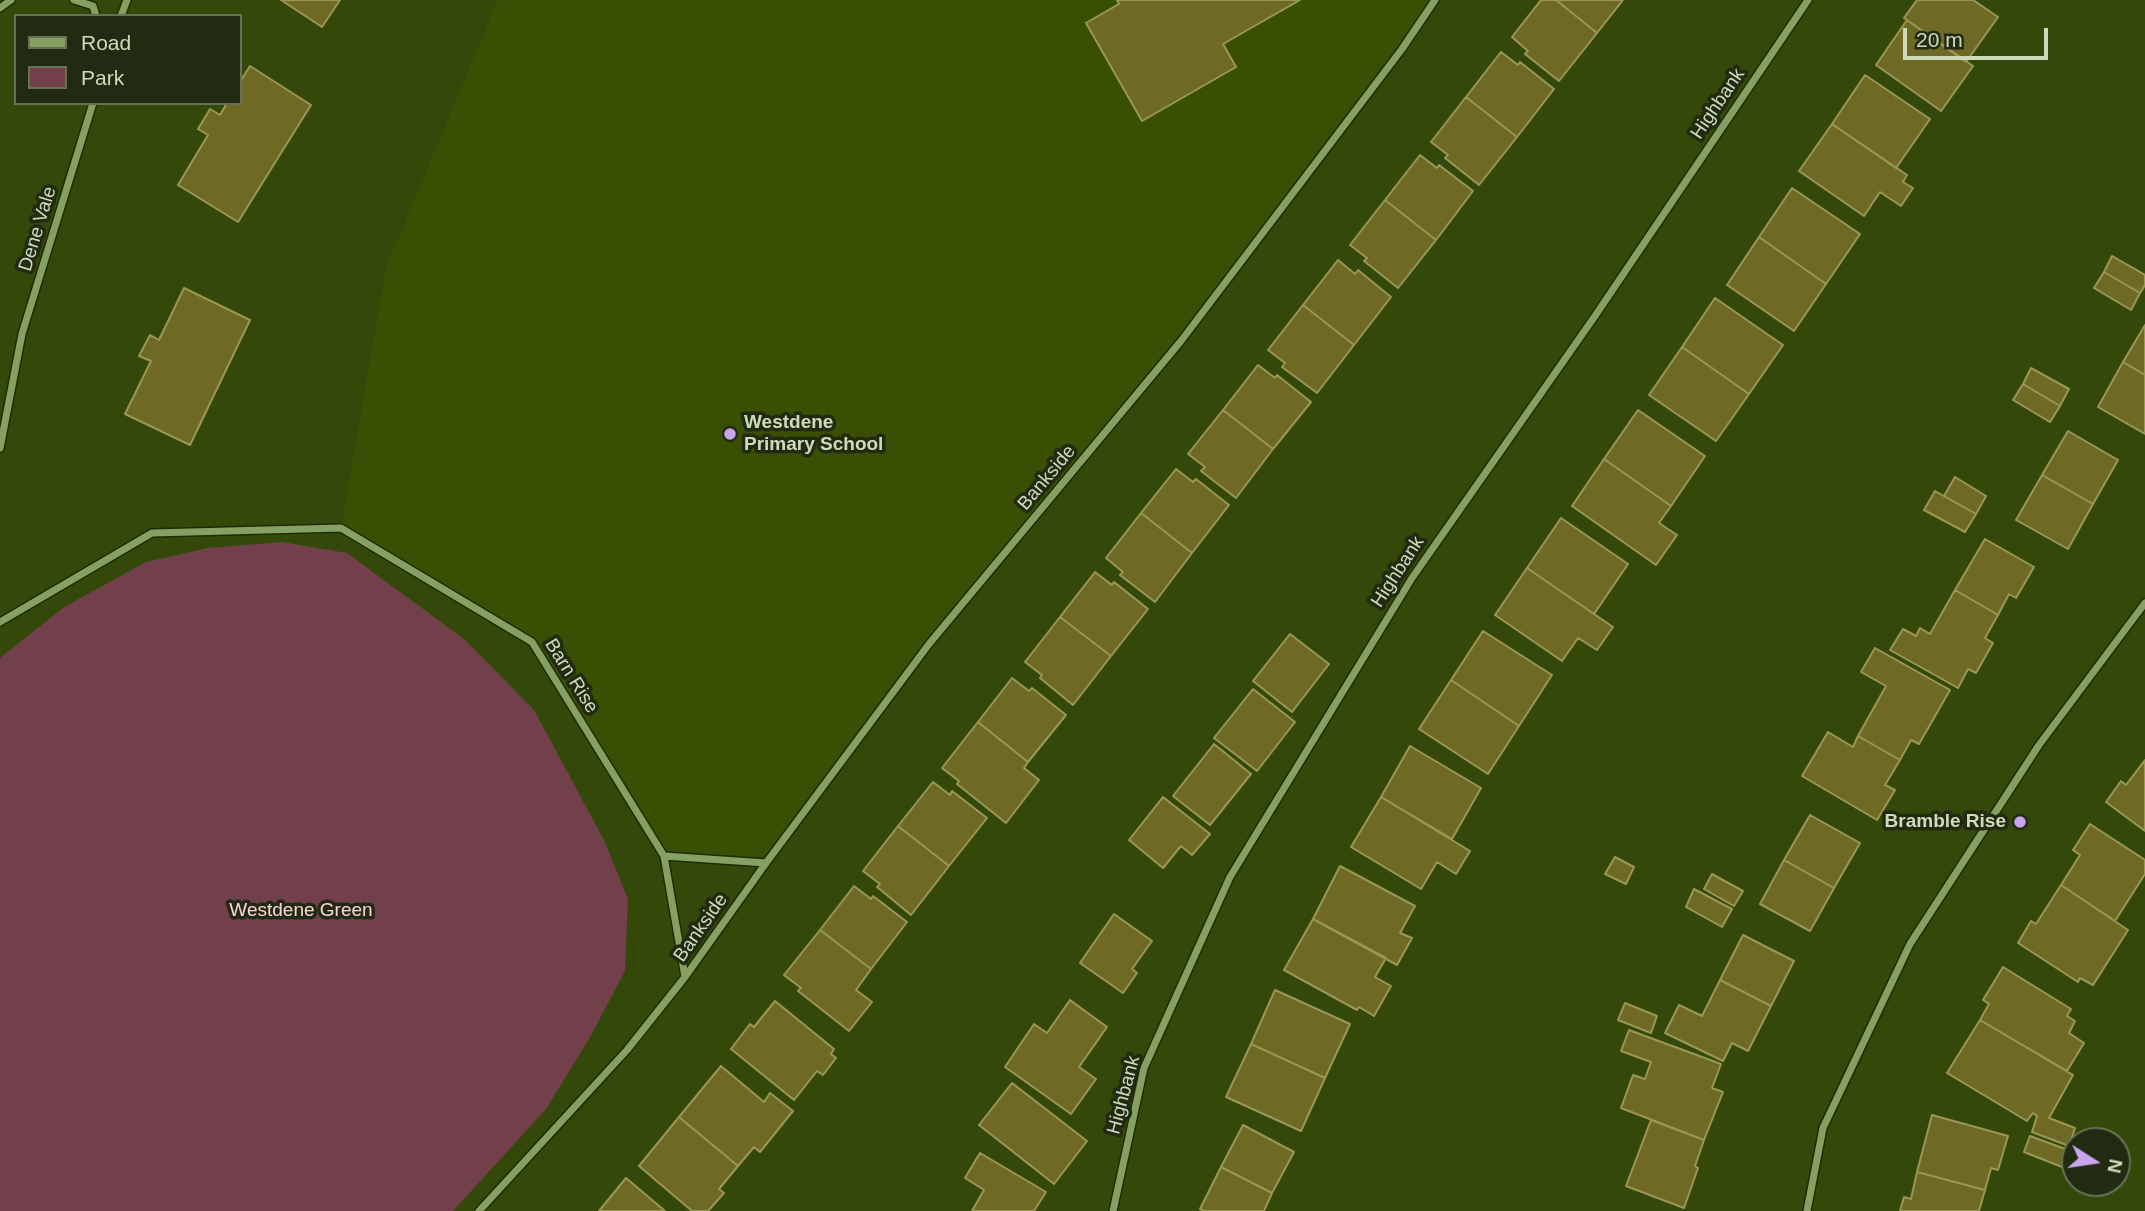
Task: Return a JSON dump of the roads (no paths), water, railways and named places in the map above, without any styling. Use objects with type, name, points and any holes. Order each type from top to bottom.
[{"type":"street","points":[[0,8],[11,0]]},
{"type":"street","points":[[74,0],[93,6],[95,14]]},
{"type":"street","name":"Bankside","points":[[685,977],[929,644],[1181,341],[1402,49],[1435,0]]},
{"type":"street","name":"Highbank","points":[[1112,1211],[1144,1068],[1230,877],[1412,578],[1808,0]]},
{"type":"street","name":"Dene Vale","points":[[0,448],[22,334],[92,105]]},
{"type":"street","name":"Barn Rise","points":[[0,622],[152,533],[341,528],[532,642],[664,856],[685,977]]},
{"type":"street","points":[[1807,1211],[1823,1128],[1910,944],[2039,745],[2145,603]]},
{"type":"street","points":[[664,856],[766,863]]},
{"type":"street","points":[[479,1211],[627,1049],[685,977]]},
{"type":"place","name":"Westdene Primary School","points":[[730,434]]},
{"type":"place","name":"Bramble Rise","points":[[2020,822]]},
{"type":"park label","name":"Westdene Green","points":[[301,911]]}]
